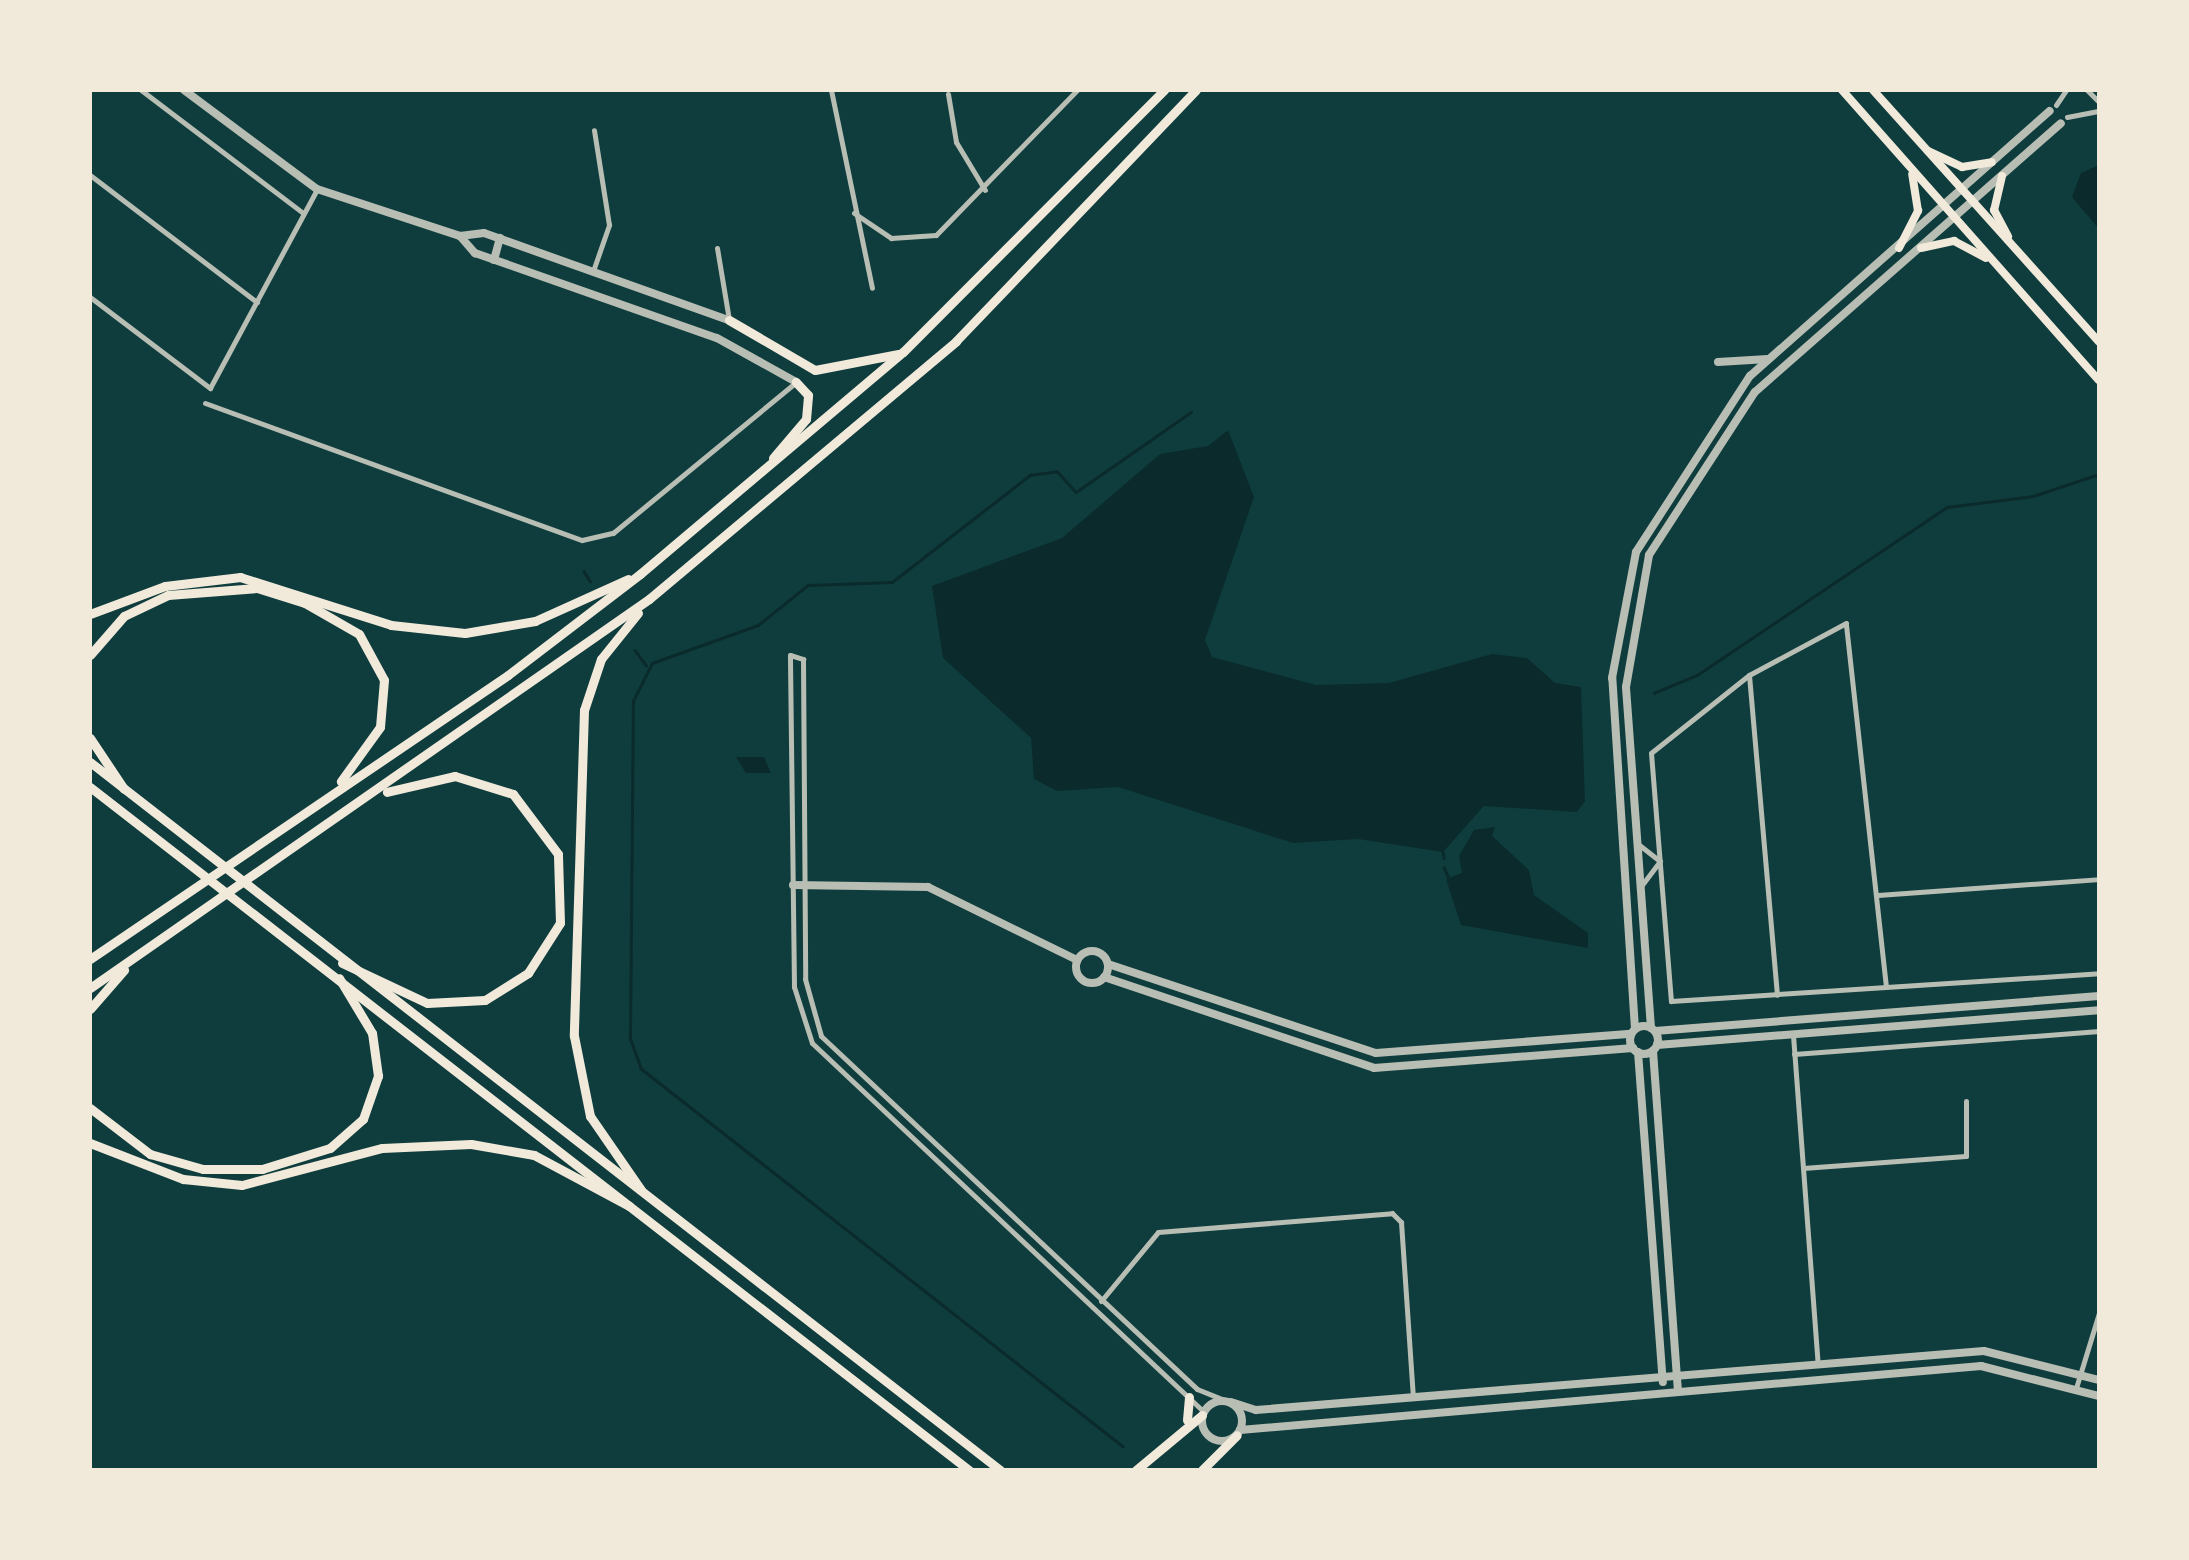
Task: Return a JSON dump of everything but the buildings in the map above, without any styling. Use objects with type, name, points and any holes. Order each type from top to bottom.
[{"type":"main road","points":[[90,958],[640,574],[744,490],[903,352],[1164,90]]},
{"type":"main road","points":[[90,988],[368,800],[649,600],[956,341],[1196,90]]},
{"type":"main road","points":[[1842,90],[2099,380]]},
{"type":"main road","points":[[1873,90],[2099,342]]},
{"type":"main road","points":[[1920,146],[1954,165],[1992,162]]},
{"type":"main road","points":[[1899,248],[1919,203],[1901,158]]},
{"type":"main road","points":[[2002,176],[1994,210],[2017,250]]},
{"type":"main road","points":[[1920,248],[1960,243],[2002,270]]},
{"type":"main road","points":[[728,320],[815,370],[903,352]]},
{"type":"main road","points":[[744,490],[806,419],[808,395],[796,382]]},
{"type":"main road","points":[[90,614],[166,586],[240,578],[390,624],[465,632],[535,621],[640,574]]},
{"type":"main road","points":[[90,655],[124,616],[195,589],[257,588],[343,622],[380,664],[385,707],[371,747],[325,797]]},
{"type":"main road","points":[[641,1190],[581,1094],[574,1036],[584,710],[600,659],[649,600]]},
{"type":"main road","points":[[90,738],[124,789]]},
{"type":"main road","points":[[90,762],[265,904],[1000,1470]]},
{"type":"main road","points":[[342,963],[427,1003],[485,1000],[528,973],[560,923],[558,854],[513,794],[456,776],[368,800]]},
{"type":"main road","points":[[90,787],[968,1470]]},
{"type":"main road","points":[[90,1009],[137,957]]},
{"type":"main road","points":[[90,1108],[150,1154],[203,1169],[262,1169],[330,1148],[363,1119],[378,1076],[372,1033],[339,978]]},
{"type":"main road","points":[[90,1143],[183,1178],[242,1185],[401,1145],[484,1145],[534,1155],[629,1206]]},
{"type":"main road","points":[[1186,1423],[1189,1397]]},
{"type":"main road","points":[[1136,1470],[1186,1423],[1203,1413]]},
{"type":"main road","points":[[1202,1470],[1238,1433]]},
{"type":"street","points":[[141,90],[303,213]]},
{"type":"street","points":[[184,90],[316,189],[460,236],[500,238],[728,320],[717,248]]},
{"type":"street","points":[[831,90],[872,288]]},
{"type":"street","points":[[854,213],[891,238],[922,239],[948,227],[1077,90]]},
{"type":"street","points":[[1664,1392],[1633,1032],[1612,695],[1617,630],[1639,546],[1769,359],[1899,248],[2053,108],[2066,90]]},
{"type":"street","points":[[2087,90],[2099,102]]},
{"type":"street","points":[[948,94],[956,142],[984,190]]},
{"type":"street","points":[[1678,1391],[1626,682],[1649,555],[1755,392],[2064,120],[2099,111]]},
{"type":"street","points":[[593,272],[610,224],[594,130]]},
{"type":"street","points":[[90,175],[256,302]]},
{"type":"street","points":[[90,296],[210,388],[316,189]]},
{"type":"street","points":[[205,403],[582,540],[612,533],[796,382],[718,338],[494,260],[460,236]]},
{"type":"street","points":[[494,260],[500,238]]},
{"type":"street","points":[[509,264],[518,244]]},
{"type":"street","points":[[1718,362],[1769,359]]},
{"type":"street","points":[[1886,987],[1849,625],[1749,674],[1651,754],[1671,1002],[2099,973]]},
{"type":"street","points":[[2099,1380],[1984,1351],[1250,1410],[1198,1389],[938,1151],[822,1036],[805,979],[804,659],[792,655],[794,994],[812,1043],[929,1161],[1189,1397],[1203,1413],[1214,1439],[1429,1411],[1989,1366],[2099,1396]]},
{"type":"street","points":[[1749,674],[1777,995]]},
{"type":"street","points":[[1636,842],[1660,862]]},
{"type":"street","points":[[1640,886],[1660,862]]},
{"type":"street","points":[[1877,895],[2099,879]]},
{"type":"street","points":[[792,884],[928,887],[1077,960],[1083,981],[1104,977],[1374,1068],[2099,1010]]},
{"type":"street","points":[[1077,960],[1096,951],[1108,964],[1376,1053],[2099,996]]},
{"type":"street","points":[[1104,977],[1108,964]]},
{"type":"street","points":[[1794,1054],[2099,1031]]},
{"type":"street","points":[[1792,1035],[1818,1365]]},
{"type":"street","points":[[1374,1068],[1376,1053]]},
{"type":"street","points":[[1803,1168],[1966,1156],[1966,1100]]},
{"type":"street","points":[[929,1161],[938,1151]]},
{"type":"street","points":[[1102,1301],[1158,1232],[1392,1213],[1401,1222],[1413,1397]]},
{"type":"street","points":[[1083,1299],[1090,1290]]},
{"type":"street","points":[[2076,1388],[2099,1313]]},
{"type":"street","points":[[1803,1366],[1804,1382]]},
{"type":"street","points":[[1428,1395],[1429,1411]]},
{"type":"street","points":[[1203,1413],[1228,1401]]},
{"type":"street","points":[[1228,1401],[1238,1433]]},
{"type":"water","points":[[2099,165],[2099,229],[2072,197],[2081,173]]},
{"type":"water","points":[[1228,430],[1254,497],[1205,640],[1212,657],[1316,685],[1389,683],[1492,654],[1527,658],[1555,683],[1581,687],[1585,801],[1577,812],[1484,806],[1443,852],[1358,839],[1293,843],[1118,787],[1057,791],[1034,779],[1031,738],[943,658],[932,586],[1062,538],[1160,454],[1208,446]]},
{"type":"water","points":[[736,757],[764,757],[771,773],[746,773]]},
{"type":"water","points":[[1495,827],[1492,836],[1529,870],[1534,895],[1588,933],[1588,948],[1461,925],[1446,879],[1462,873],[1459,856],[1474,830]]},
{"type":"waterway","points":[[1123,1447],[641,1069],[630,1038],[633,701],[652,663],[758,625],[808,585],[892,582],[1030,475],[1057,471],[1076,492],[1191,412]]},
{"type":"waterway","points":[[1654,693],[1697,675],[1947,507],[2033,496],[2099,474]]},
{"type":"waterway","points":[[584,571],[590,581]]},
{"type":"waterway","points":[[635,650],[646,665]]},
{"type":"waterway","points":[[1443,852],[1444,858]]},
{"type":"waterway","points":[[1444,867],[1448,876]]}]
